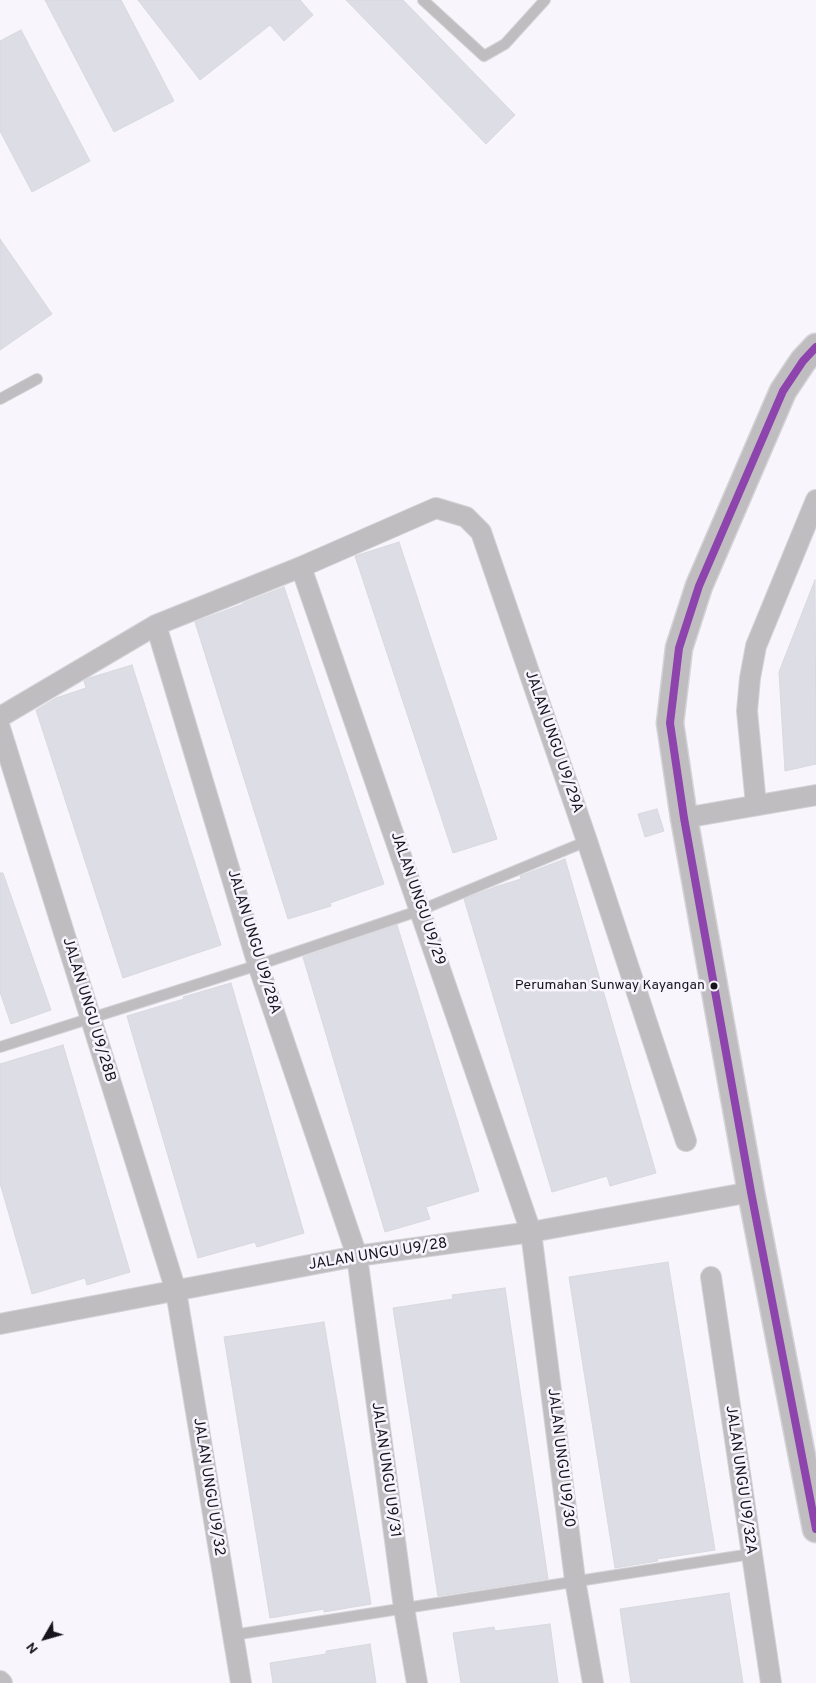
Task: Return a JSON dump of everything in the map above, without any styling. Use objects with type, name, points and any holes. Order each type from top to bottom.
[{"type":"street","points":[[816,347],[802,361],[783,391],[699,586],[679,648],[670,724],[684,818],[752,1192],[809,1452],[816,1529]]},
{"type":"street","points":[[756,805],[747,711],[750,678],[756,646],[816,500]]},
{"type":"street","name":"JALAN UNGU U9/29A","points":[[0,718],[156,625],[301,567],[436,508],[466,517],[481,532],[587,840],[686,1141]]},
{"type":"street","name":"JALAN UNGU U9/29","points":[[301,567],[531,1232]]},
{"type":"street","name":"JALAN UNGU U9/28A","points":[[156,625],[258,965],[357,1256]]},
{"type":"street","name":"JALAN UNGU U9/28B","points":[[0,728],[176,1291]]},
{"type":"street","points":[[684,818],[816,795]]},
{"type":"street","name":"JALAN UNGU U9/28","points":[[1,1319],[176,1291],[357,1256],[531,1232],[752,1192]]},
{"type":"street","name":"JALAN UNGU U9/30","points":[[531,1232],[576,1580],[593,1683]]},
{"type":"street","name":"JALAN UNGU U9/31","points":[[357,1256],[404,1608],[417,1683]]},
{"type":"street","name":"JALAN UNGU U9/32A","points":[[711,1277],[771,1683]]},
{"type":"street","name":"JALAN UNGU U9/32","points":[[176,1291],[241,1683]]},
{"type":"lane","points":[[423,0],[484,56],[505,44],[545,0]]},
{"type":"lane","points":[[0,399],[37,379]]},
{"type":"lane","points":[[0,1047],[258,965],[421,910],[587,840]]},
{"type":"lane","points":[[233,1635],[751,1554]]},
{"type":"building","points":[[45,0],[121,0],[174,101],[114,132]]},
{"type":"building","points":[[138,0],[300,0],[313,15],[284,41],[270,25],[200,80]]},
{"type":"building","points":[[346,0],[403,0],[515,115],[486,144]]},
{"type":"building","points":[[21,30],[90,161],[32,192],[0,131],[0,41]]},
{"type":"building","points":[[0,239],[52,314],[0,350]]},
{"type":"building","points":[[399,542],[497,839],[453,853],[355,556]]},
{"type":"building","points":[[815,580],[816,764],[785,771],[779,672]]},
{"type":"building","points":[[284,587],[384,884],[330,903],[331,906],[288,919],[195,622]]},
{"type":"building","points":[[132,665],[221,945],[123,978],[36,710],[56,698],[86,688],[84,681],[89,678]]},
{"type":"building","points":[[657,809],[664,831],[645,837],[638,814]]},
{"type":"building","points":[[565,859],[656,1173],[610,1186],[607,1176],[552,1192],[464,899],[521,879],[520,876]]},
{"type":"building","points":[[0,873],[3,873],[51,1010],[11,1024],[0,992]]},
{"type":"building","points":[[397,925],[479,1191],[426,1207],[430,1219],[385,1232],[303,957]]},
{"type":"building","points":[[231,983],[304,1233],[257,1247],[255,1242],[198,1258],[127,1016]]},
{"type":"building","points":[[63,1045],[130,1272],[87,1285],[85,1278],[32,1294],[0,1183],[0,1064]]},
{"type":"building","points":[[668,1262],[715,1550],[615,1568],[569,1277]]},
{"type":"building","points":[[505,1288],[548,1579],[438,1596],[393,1308],[453,1299],[452,1295]]},
{"type":"building","points":[[324,1322],[371,1604],[324,1612],[324,1609],[270,1618],[224,1337]]},
{"type":"building","points":[[729,1593],[743,1683],[631,1683],[620,1609]]},
{"type":"building","points":[[550,1624],[558,1683],[461,1683],[453,1633],[494,1627],[495,1631]]},
{"type":"building","points":[[370,1644],[376,1683],[273,1683],[270,1663],[326,1654],[326,1651]]},
{"type":"transit line","points":[[816,347],[803,361],[783,391],[699,586],[679,648],[670,723],[684,818],[751,1192],[816,1529]]},
{"type":"place","name":"Perumahan Sunway Kayangan","points":[[714,986]]}]
